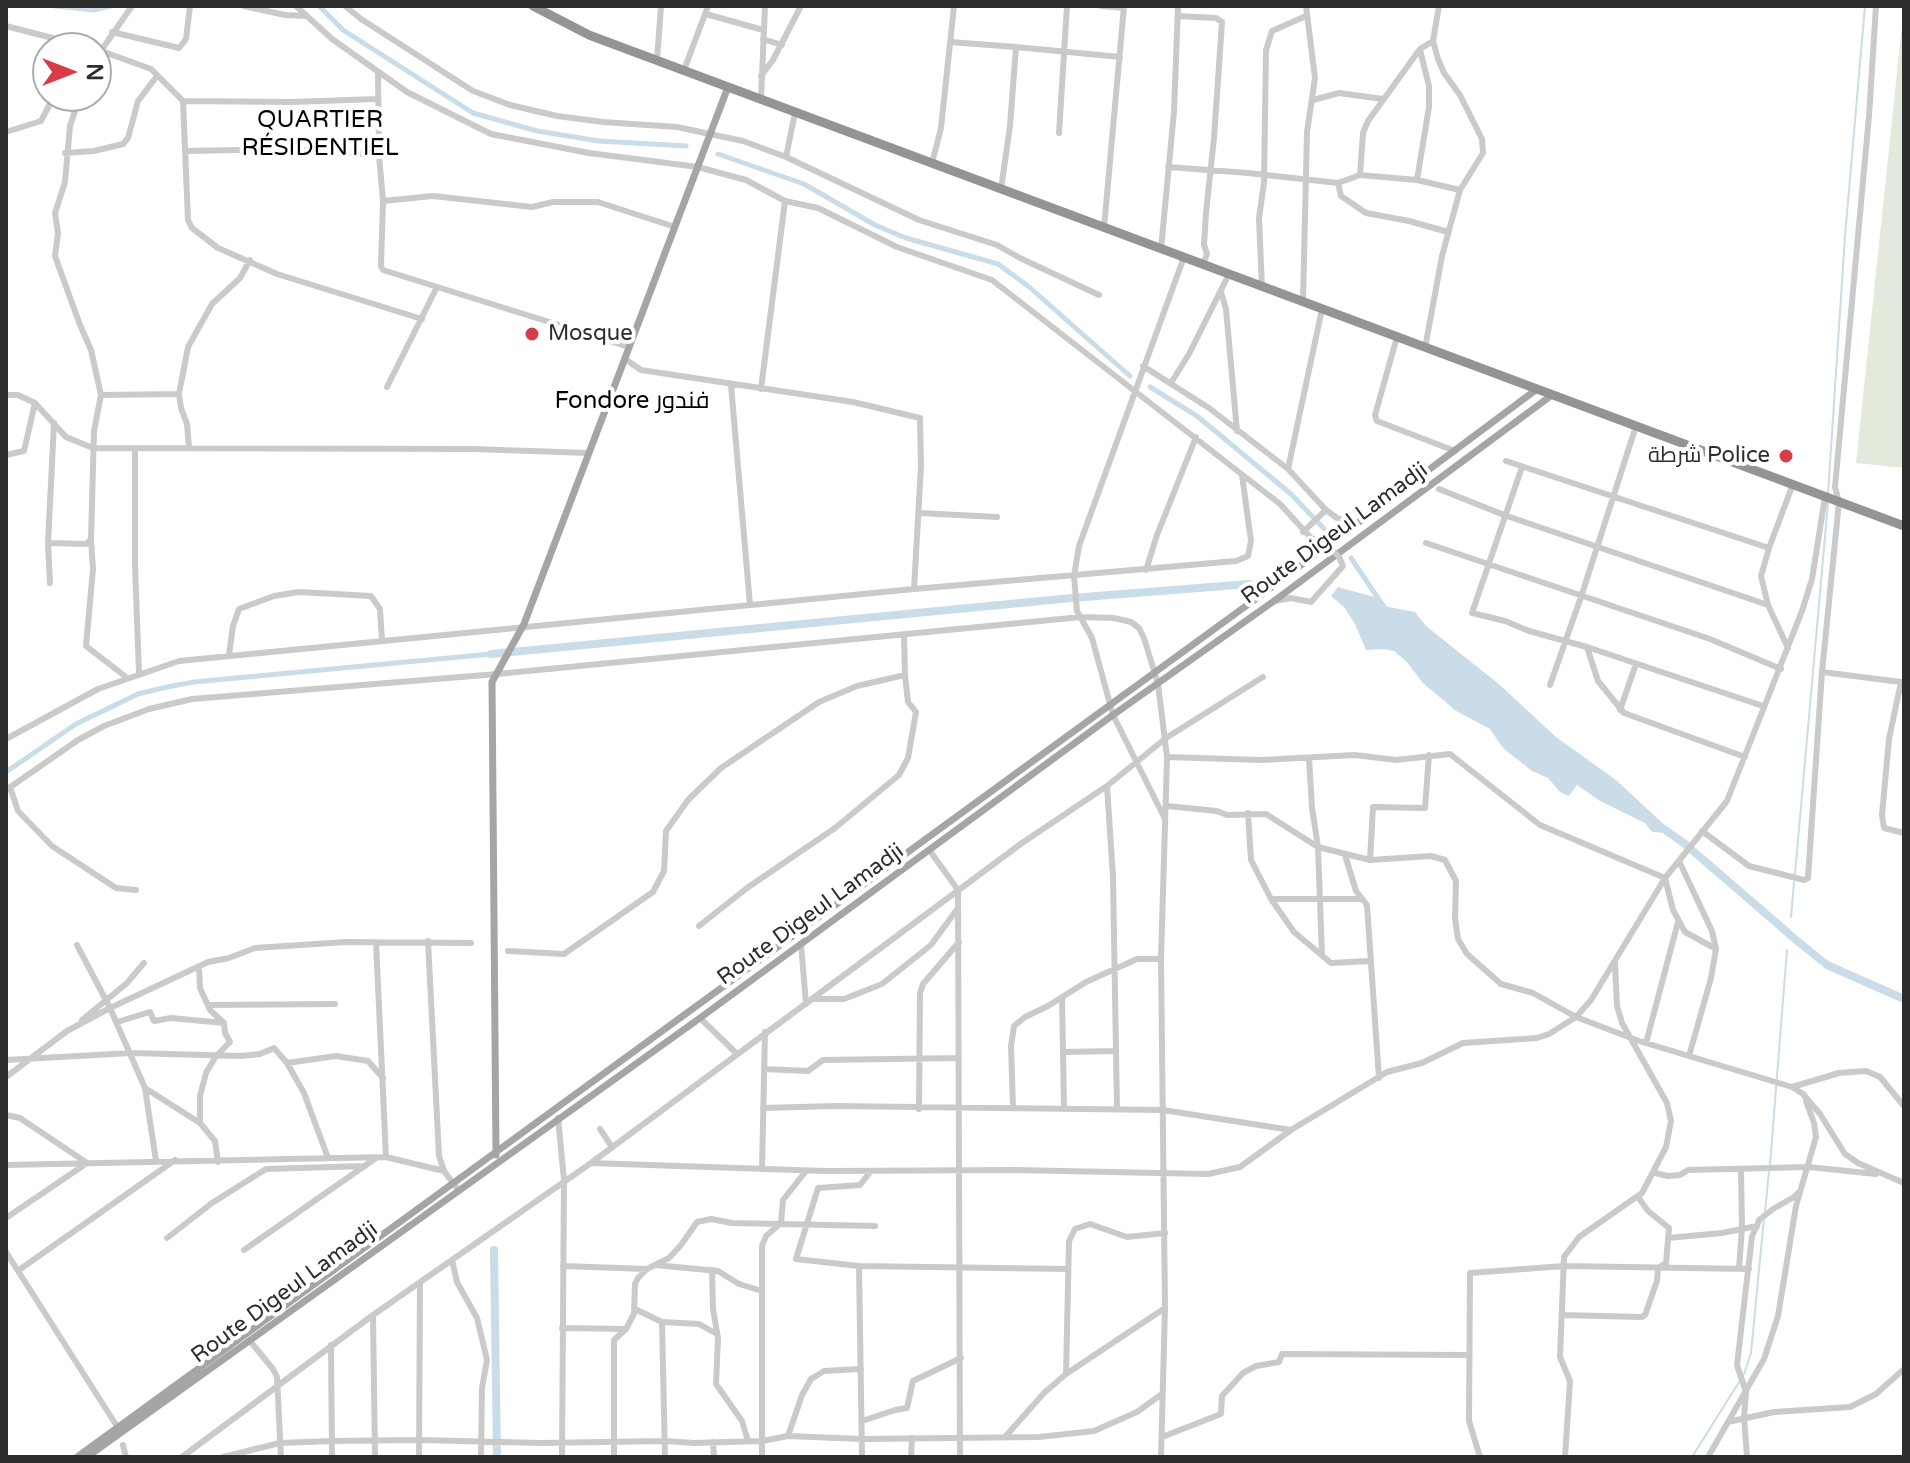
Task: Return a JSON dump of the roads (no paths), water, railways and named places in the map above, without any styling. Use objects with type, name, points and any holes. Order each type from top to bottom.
[{"type":"highway","points":[[533,6],[589,35],[1904,526]]},
{"type":"main road","points":[[496,1165],[492,682],[521,631],[728,87]]},
{"type":"main road","name":"Route Digeul Lamadji","points":[[87,1457],[119,1430],[1155,673],[1537,389]]},
{"type":"main road","name":"Route Digeul Lamadji","points":[[77,1457],[250,1341],[496,1165],[1274,601],[1552,395]]},
{"type":"street","points":[[132,6],[112,32],[179,48],[186,39],[190,6]]},
{"type":"street","points":[[244,6],[285,15],[307,16]]},
{"type":"street","points":[[296,6],[332,39],[407,92],[491,134],[589,153],[698,167],[746,180],[785,201],[818,208],[897,247],[992,280],[1280,504],[1303,532],[1327,544],[1339,557],[1343,566],[1311,602],[1291,598],[1274,601]]},
{"type":"street","points":[[345,6],[455,81],[510,105],[557,116],[711,132],[756,145],[919,220],[997,245],[1099,295]]},
{"type":"street","points":[[657,60],[661,6]]},
{"type":"street","points":[[761,99],[765,6]]},
{"type":"street","points":[[761,76],[782,45],[801,6]]},
{"type":"street","points":[[932,163],[941,128],[954,6]]},
{"type":"street","points":[[1059,133],[1067,6]]},
{"type":"street","points":[[1101,6],[1124,7],[1104,228]]},
{"type":"street","points":[[1161,249],[1174,112],[1178,6]]},
{"type":"street","points":[[1216,6],[1216,18]]},
{"type":"street","points":[[1303,302],[1307,132],[1315,62],[1306,6]]},
{"type":"street","points":[[1425,348],[1448,232],[1460,190],[1481,159],[1483,146],[1460,95],[1444,73],[1433,41],[1439,6]]},
{"type":"street","points":[[1702,831],[1749,866],[1804,880],[1808,878],[1822,672],[1839,502],[1835,487],[1876,6]]},
{"type":"street","points":[[684,70],[707,10],[763,30]]},
{"type":"street","points":[[1178,16],[1216,18],[1222,22],[1206,213],[1204,245],[1207,254],[1203,264]]},
{"type":"street","points":[[1262,287],[1259,218],[1268,88],[1266,50],[1272,31],[1306,16]]},
{"type":"street","points":[[6,26],[32,33]]},
{"type":"street","points":[[763,39],[782,45]]},
{"type":"street","points":[[1360,175],[1363,133],[1368,121],[1420,49],[1433,41]]},
{"type":"street","points":[[950,42],[1120,57]]},
{"type":"street","points":[[1001,189],[1009,137],[1016,47]]},
{"type":"street","points":[[1417,180],[1429,107],[1429,86],[1420,49]]},
{"type":"street","points":[[112,55],[151,69],[183,101],[188,220],[192,228],[218,248],[277,274],[422,319]]},
{"type":"street","points":[[378,72],[382,268],[629,347]]},
{"type":"street","points":[[65,153],[94,151],[123,144],[128,138],[138,101],[157,76]]},
{"type":"street","points":[[1313,100],[1349,93],[1383,99]]},
{"type":"street","points":[[183,101],[377,99]]},
{"type":"street","points":[[6,132],[35,125],[46,112]]},
{"type":"street","points":[[75,112],[65,153],[65,182],[55,213],[58,233],[55,256],[91,350],[101,395],[93,448],[93,569],[86,646],[126,677]]},
{"type":"street","points":[[786,157],[795,113]]},
{"type":"street","points":[[186,151],[285,149],[379,155]]},
{"type":"street","points":[[1168,167],[1338,183],[1360,175],[1417,180],[1460,190]]},
{"type":"street","points":[[1338,183],[1341,196],[1366,213],[1448,232]]},
{"type":"street","points":[[383,201],[433,196],[532,207],[553,202],[598,202],[675,227]]},
{"type":"street","points":[[761,389],[785,201]]},
{"type":"street","points":[[1166,822],[1113,715],[1092,638],[1076,603],[1074,576],[1079,546],[1184,257]]},
{"type":"street","points":[[189,447],[179,394],[188,347],[212,304],[240,278],[250,260]]},
{"type":"street","points":[[1171,383],[1229,274]]},
{"type":"street","points":[[387,387],[437,287]]},
{"type":"street","points":[[1221,292],[1231,350],[1237,431]]},
{"type":"street","points":[[1288,469],[1322,309]]},
{"type":"street","points":[[1397,337],[1375,415],[1377,421],[1455,451]]},
{"type":"street","points":[[625,359],[641,370],[853,402],[920,418],[921,466],[914,589]]},
{"type":"street","points":[[1143,366],[1209,408],[1288,469],[1326,510],[1349,523]]},
{"type":"street","points":[[731,385],[750,605]]},
{"type":"street","points":[[7,393],[20,395],[35,403],[66,437],[93,448],[472,449],[589,453]]},
{"type":"street","points":[[101,395],[179,394]]},
{"type":"street","points":[[6,455],[24,451],[35,403]]},
{"type":"street","points":[[50,583],[48,543],[54,423]]},
{"type":"street","points":[[1550,685],[1636,426]]},
{"type":"street","points":[[1146,570],[1196,437]]},
{"type":"street","points":[[135,448],[139,673]]},
{"type":"street","points":[[1506,461],[1769,548]]},
{"type":"street","points":[[1522,467],[1472,613],[1587,647],[1763,706]]},
{"type":"street","points":[[6,739],[72,701],[126,677],[173,663],[229,655],[521,631],[914,589],[1236,561],[1248,556],[1251,541],[1242,475]]},
{"type":"street","points":[[1788,648],[1768,605],[1761,576],[1793,484]]},
{"type":"street","points":[[1439,489],[1504,515],[1768,605]]},
{"type":"street","points":[[591,1163],[806,1171],[959,1169],[1208,1174],[1240,1167],[1291,1130],[1387,1072],[1444,1054],[1454,1045],[1537,1038],[1549,1034],[1576,1017],[1591,1000],[1665,878],[1727,801],[1763,706],[1781,669],[1812,579],[1825,497]]},
{"type":"street","points":[[1303,532],[1326,510]]},
{"type":"street","points":[[919,513],[997,517]]},
{"type":"street","points":[[48,543],[86,544],[91,539]]},
{"type":"street","points":[[1426,543],[1710,639],[1781,669]]},
{"type":"street","points":[[229,655],[239,609],[274,596],[299,592],[371,596],[380,609],[382,641]]},
{"type":"street","points":[[136,890],[116,888],[52,846],[18,811],[8,789],[104,726],[173,702],[904,636],[1081,617],[1131,622],[1139,628],[1158,684],[1167,757],[1161,959],[1165,1233],[1161,1457]]},
{"type":"street","points":[[699,926],[747,888],[835,828],[899,775],[908,758],[916,712],[908,702],[904,636]]},
{"type":"street","points":[[1587,647],[1598,681],[1620,710],[1745,757]]},
{"type":"street","points":[[1620,710],[1636,664]]},
{"type":"street","points":[[1822,672],[1902,682],[1889,739],[1882,815],[1884,828],[1904,833]]},
{"type":"street","points":[[508,951],[564,954],[602,928],[653,892],[664,871],[669,824],[688,800],[721,768],[819,702],[857,686],[905,675]]},
{"type":"street","points":[[182,1457],[278,1388],[331,1345],[591,1163],[1022,843],[1107,786],[1166,738],[1263,677]]},
{"type":"street","points":[[1167,757],[1261,760],[1355,755],[1396,760],[1444,753],[1455,756],[1540,825],[1665,878]]},
{"type":"street","points":[[1370,860],[1373,807],[1425,808],[1429,755]]},
{"type":"street","points":[[1309,758],[1318,847],[1322,955]]},
{"type":"street","points":[[1107,786],[1113,877],[1117,1109]]},
{"type":"street","points":[[1167,806],[1217,811],[1227,815],[1266,814],[1318,847],[1370,860],[1431,856],[1445,860],[1456,881],[1458,939],[1467,954],[1501,984],[1533,993],[1576,1017],[1630,1038],[1792,1087],[1803,1094],[1820,1114],[1845,1154],[1904,1183]]},
{"type":"street","points":[[1248,813],[1251,860],[1271,899],[1294,932],[1331,963],[1370,961]]},
{"type":"street","points":[[930,851],[958,890],[960,1457]]},
{"type":"street","points":[[1345,855],[1356,891],[1367,905],[1379,1078]]},
{"type":"street","points":[[1679,861],[1712,931],[1716,949],[1689,1056]]},
{"type":"street","points":[[1665,878],[1678,922],[1689,936],[1716,949]]},
{"type":"street","points":[[1271,899],[1362,899]]},
{"type":"street","points":[[810,1001],[844,999],[882,984],[931,945],[958,908]]},
{"type":"street","points":[[1646,1043],[1678,922]]},
{"type":"street","points":[[428,941],[439,1156],[444,1171],[459,1191]]},
{"type":"street","points":[[376,942],[386,1157]]},
{"type":"street","points":[[75,1027],[199,966],[255,948],[376,942],[471,943]]},
{"type":"street","points":[[919,1109],[919,1002],[923,984],[959,942]]},
{"type":"street","points":[[801,944],[810,1001]]},
{"type":"street","points":[[77,945],[117,1022],[145,1088],[156,1161]]},
{"type":"street","points":[[1013,1108],[1012,1030],[1025,1017],[1137,959],[1161,959]]},
{"type":"street","points":[[6,1077],[75,1027],[127,983],[144,963]]},
{"type":"street","points":[[1565,1457],[1570,1381],[1560,1357],[1564,1257],[1579,1237],[1638,1197],[1655,1173],[1666,1147],[1670,1113],[1622,1023],[1617,1006],[1615,964]]},
{"type":"street","points":[[199,966],[200,988],[208,1005],[224,1023],[230,1042],[216,1056],[206,1073],[200,1096],[200,1123]]},
{"type":"street","points":[[1062,997],[1064,1108]]},
{"type":"street","points":[[208,1005],[335,1004]]},
{"type":"street","points":[[117,1022],[150,1012],[154,1021],[171,1018],[224,1023]]},
{"type":"street","points":[[700,1018],[736,1053]]},
{"type":"street","points":[[762,1168],[765,1032]]},
{"type":"street","points":[[6,1060],[131,1053],[216,1056],[260,1054],[274,1048],[287,1063],[304,1093],[328,1158]]},
{"type":"street","points":[[1063,1052],[1116,1051]]},
{"type":"street","points":[[287,1063],[336,1056],[368,1061],[383,1078]]},
{"type":"street","points":[[764,1069],[808,1071],[823,1060],[958,1058]]},
{"type":"street","points":[[1792,1087],[1839,1073],[1866,1071],[1880,1077],[1904,1106]]},
{"type":"street","points":[[145,1088],[200,1123],[215,1141],[218,1162]]},
{"type":"street","points":[[1708,1457],[1767,1352],[1778,1316],[1796,1206],[1814,1150],[1815,1130],[1803,1094]]},
{"type":"street","points":[[763,1108],[1163,1110],[1291,1130]]},
{"type":"street","points":[[6,1115],[20,1118],[87,1163]]},
{"type":"street","points":[[558,1118],[564,1180],[562,1457]]},
{"type":"street","points":[[600,1129],[612,1147]]},
{"type":"street","points":[[6,1165],[386,1157],[444,1171]]},
{"type":"street","points":[[244,1250],[376,1158]]},
{"type":"street","points":[[19,1270],[175,1160]]},
{"type":"street","points":[[6,1218],[87,1163]]},
{"type":"street","points":[[167,1238],[212,1203],[266,1169],[365,1166]]},
{"type":"street","points":[[1655,1173],[1668,1176],[1680,1175],[1688,1170],[1809,1167],[1883,1174]]},
{"type":"street","points":[[1739,1269],[1741,1169]]},
{"type":"street","points":[[762,1457],[762,1246],[766,1236],[781,1223],[783,1200],[806,1171]]},
{"type":"street","points":[[870,1172],[860,1185],[818,1188],[796,1259],[859,1266],[1068,1269]]},
{"type":"street","points":[[1747,1457],[1746,1392],[1737,1365],[1752,1236],[1759,1220],[1794,1197],[1802,1188]]},
{"type":"street","points":[[1638,1197],[1648,1211],[1669,1228],[1666,1263],[1658,1268]]},
{"type":"street","points":[[614,1457],[614,1340],[626,1329],[635,1309],[635,1284],[647,1269],[675,1252],[701,1220],[875,1226]]},
{"type":"street","points":[[1066,1374],[1069,1241],[1075,1229],[1090,1224],[1127,1237],[1165,1233]]},
{"type":"street","points":[[1668,1238],[1757,1226]]},
{"type":"street","points":[[6,1252],[119,1430]]},
{"type":"street","points":[[452,1260],[457,1282],[477,1318],[487,1360],[479,1441],[481,1457]]},
{"type":"street","points":[[655,1265],[712,1270],[744,1287],[762,1291]]},
{"type":"street","points":[[563,1266],[647,1269]]},
{"type":"street","points":[[859,1266],[862,1457]]},
{"type":"street","points":[[1480,1457],[1469,1421],[1470,1273],[1564,1266],[1749,1269]]},
{"type":"street","points":[[1562,1315],[1643,1317],[1657,1281],[1658,1268]]},
{"type":"street","points":[[712,1270],[717,1334],[716,1384],[742,1421],[748,1441]]},
{"type":"street","points":[[419,1457],[420,1283]]},
{"type":"street","points":[[1005,1437],[1044,1393],[1066,1374],[1165,1308]]},
{"type":"street","points":[[635,1309],[662,1322],[699,1324],[717,1334]]},
{"type":"street","points":[[373,1315],[375,1457]]},
{"type":"street","points":[[662,1322],[665,1457]]},
{"type":"street","points":[[562,1328],[626,1329]]},
{"type":"street","points":[[250,1341],[273,1369],[278,1388],[281,1457]]},
{"type":"street","points":[[331,1345],[332,1457]]},
{"type":"street","points":[[1162,1437],[1221,1414],[1222,1396],[1243,1373],[1279,1362],[1282,1354],[1469,1355]]},
{"type":"street","points":[[862,1421],[907,1408],[913,1381],[961,1358]]},
{"type":"street","points":[[788,1436],[811,1379],[824,1371],[861,1369]]},
{"type":"street","points":[[1728,1422],[1774,1412],[1850,1407],[1876,1394],[1904,1369]]},
{"type":"street","points":[[223,1457],[280,1443],[332,1441],[713,1442],[762,1441],[788,1436],[862,1439],[1039,1437],[1094,1431],[1137,1412],[1162,1394]]},
{"type":"street","points":[[911,1457],[912,1438]]},
{"type":"street","points":[[713,1442],[714,1457]]},
{"type":"street","points":[[123,1445],[126,1457]]},
{"type":"water","points":[[1338,587],[1374,597],[1384,606],[1415,612],[1426,626],[1500,685],[1556,737],[1616,780],[1671,831],[1652,832],[1645,823],[1600,801],[1577,785],[1569,796],[1560,792],[1548,778],[1532,771],[1503,748],[1490,729],[1456,711],[1423,683],[1394,651],[1366,650],[1344,607],[1331,596]]},
{"type":"waterway","points":[[55,6],[94,10],[110,6]]},
{"type":"waterway","points":[[319,6],[343,30],[473,113],[537,131],[599,141],[686,146]]},
{"type":"waterway","points":[[1828,494],[1845,236],[1865,6]]},
{"type":"waterway","points":[[718,154],[804,184],[875,225],[906,238],[998,264],[1028,286],[1130,376]]},
{"type":"waterway","points":[[1150,387],[1197,416],[1291,494],[1330,535]]},
{"type":"waterway","points":[[1795,874],[1828,503]]},
{"type":"waterway","points":[[1351,558],[1386,610]]},
{"type":"waterway","points":[[491,654],[1249,584]]},
{"type":"waterway","points":[[6,772],[76,724],[138,694],[194,682],[491,654]]},
{"type":"waterway","points":[[1661,827],[1787,932]]},
{"type":"waterway","points":[[1791,917],[1794,882]]},
{"type":"waterway","points":[[1790,935],[1827,965],[1904,999]]},
{"type":"waterway","points":[[1770,1164],[1787,950]]},
{"type":"waterway","points":[[1765,1212],[1769,1171]]},
{"type":"waterway","points":[[1744,1374],[1751,1353],[1764,1218]]},
{"type":"waterway","points":[[494,1250],[497,1457]]},
{"type":"waterway","points":[[1692,1457],[1741,1379]]},
{"type":"place","name":"Mosque","points":[[532,334]]},
{"type":"place","name":"شرطة Police","points":[[1786,456]]},
{"type":"district","name":"QUARTIER RÉSIDENTIEL","points":[[320,135]]},
{"type":"district","name":"Fondore فندور","points":[[632,402]]}]
